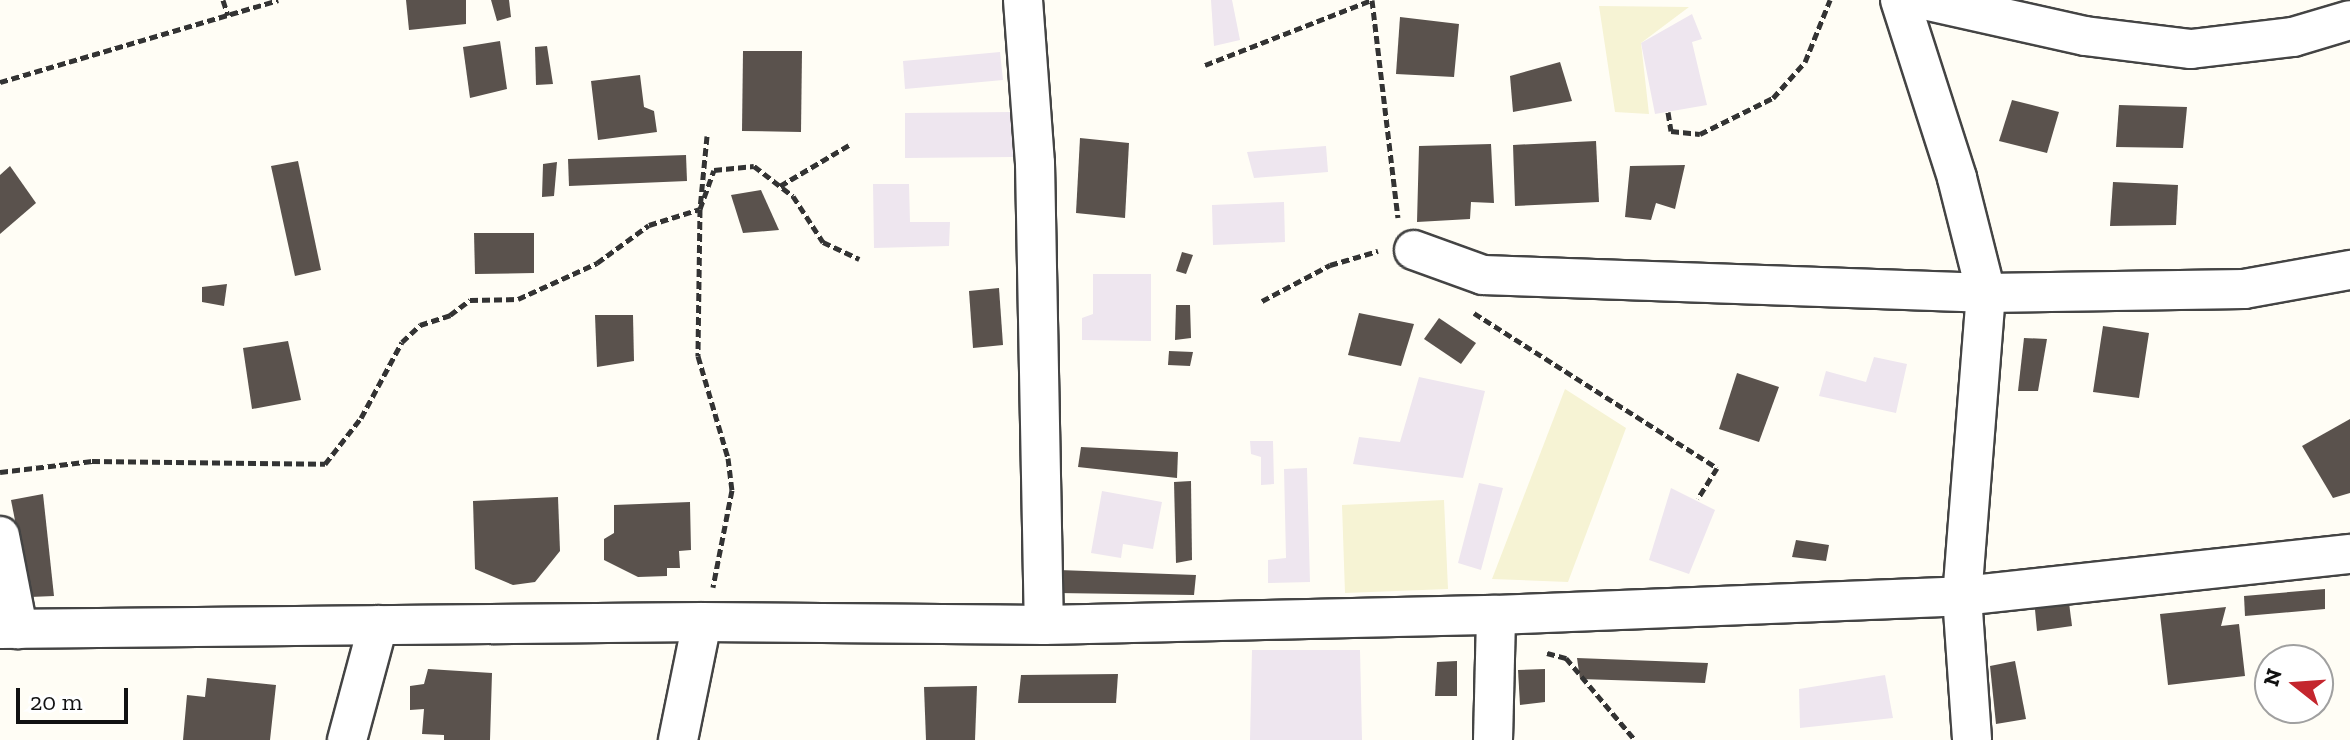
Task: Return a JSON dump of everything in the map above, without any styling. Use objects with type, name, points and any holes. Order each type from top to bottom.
[{"type":"street","points":[[1023,0],[1035,163],[1044,625]]},
{"type":"street","points":[[1900,0],[1957,178],[1986,293],[1962,596],[1972,740]]},
{"type":"street","points":[[1924,0],[2085,36],[2191,49],[2293,37],[2350,20]]},
{"type":"street","points":[[1400,253],[1483,275],[1986,293],[2244,289],[2350,270]]},
{"type":"street","points":[[0,536],[9,629],[378,625],[707,607],[1044,625],[1496,628],[1962,596],[2350,554]]},
{"type":"street","points":[[678,740],[707,607]]},
{"type":"street","points":[[347,740],[378,625]]},
{"type":"street","points":[[1493,740],[1496,628]]},
{"type":"path","points":[[223,0],[228,15]]},
{"type":"path","points":[[0,82],[278,0]]},
{"type":"path","points":[[1205,65],[1372,0],[1400,253]]},
{"type":"path","points":[[1668,112],[1671,131],[1700,134],[1773,98],[1805,62],[1830,0]]},
{"type":"path","points":[[707,136],[700,209],[698,356],[728,458],[732,490],[707,607]]},
{"type":"path","points":[[780,186],[849,145]]},
{"type":"path","points":[[700,209],[714,170],[754,166],[793,196],[823,242],[859,259]]},
{"type":"path","points":[[0,472],[92,461],[207,466],[325,464],[361,418],[402,342],[420,325],[450,315],[470,300],[518,299],[597,263],[649,225],[700,209]]},
{"type":"path","points":[[1262,301],[1330,265],[1375,251],[1400,253]]},
{"type":"path","points":[[1375,251],[1400,253]]},
{"type":"path","points":[[1465,307],[1717,468],[1698,499]]},
{"type":"path","points":[[1496,628],[1566,658],[1635,740]]},
{"type":"shaded area","points":[[1211,0],[1232,0],[1240,40],[1214,46]]},
{"type":"shaded area","points":[[1599,6],[1689,7],[1641,43],[1649,114],[1615,112]]},
{"type":"shaded area","points":[[1692,14],[1702,39],[1692,42],[1707,105],[1655,114],[1641,43]]},
{"type":"shaded area","points":[[1000,52],[1003,80],[905,89],[903,61]]},
{"type":"shaded area","points":[[1013,112],[1013,157],[905,158],[905,113]]},
{"type":"shaded area","points":[[1326,146],[1328,172],[1254,178],[1247,152]]},
{"type":"shaded area","points":[[873,184],[909,184],[910,222],[950,222],[949,246],[874,248]]},
{"type":"shaded area","points":[[1284,202],[1285,242],[1213,245],[1212,205]]},
{"type":"shaded area","points":[[1093,274],[1151,274],[1151,341],[1082,340],[1082,318],[1093,314]]},
{"type":"shaded area","points":[[1874,357],[1907,364],[1896,413],[1819,396],[1826,371],[1866,382]]},
{"type":"shaded area","points":[[1419,377],[1485,391],[1463,478],[1353,464],[1359,437],[1400,442]]},
{"type":"shaded area","points":[[1565,389],[1626,428],[1568,582],[1492,579]]},
{"type":"shaded area","points":[[1250,441],[1273,441],[1274,484],[1261,485],[1261,457],[1251,454]]},
{"type":"shaded area","points":[[1307,468],[1310,582],[1268,583],[1268,560],[1286,558],[1284,469]]},
{"type":"shaded area","points":[[1479,483],[1503,488],[1481,570],[1458,563]]},
{"type":"shaded area","points":[[1671,488],[1715,510],[1689,574],[1649,560]]},
{"type":"shaded area","points":[[1102,491],[1162,502],[1153,549],[1123,544],[1121,558],[1091,553]]},
{"type":"shaded area","points":[[1444,500],[1448,589],[1345,593],[1342,505]]},
{"type":"shaded area","points":[[1252,650],[1360,650],[1362,740],[1250,740]]},
{"type":"shaded area","points":[[1885,675],[1893,718],[1800,728],[1799,689]]},
{"type":"building","points":[[406,0],[466,0],[466,24],[409,30]]},
{"type":"building","points":[[491,0],[509,0],[511,17],[497,21]]},
{"type":"building","points":[[1400,17],[1459,24],[1454,77],[1396,74]]},
{"type":"building","points":[[500,41],[507,89],[470,98],[463,47]]},
{"type":"building","points":[[547,46],[553,84],[536,85],[535,47]]},
{"type":"building","points":[[743,51],[802,51],[801,132],[742,131]]},
{"type":"building","points":[[1560,62],[1572,101],[1513,112],[1510,76]]},
{"type":"building","points":[[640,75],[644,107],[654,111],[657,132],[598,140],[591,81]]},
{"type":"building","points":[[2012,100],[2059,112],[2047,153],[1999,141]]},
{"type":"building","points":[[2119,105],[2187,107],[2183,148],[2116,147]]},
{"type":"building","points":[[1080,138],[1129,143],[1125,218],[1076,213]]},
{"type":"building","points":[[1596,141],[1599,202],[1515,206],[1513,145]]},
{"type":"building","points":[[1491,144],[1494,203],[1471,202],[1470,219],[1417,222],[1419,146]]},
{"type":"building","points":[[686,155],[687,181],[569,186],[568,159]]},
{"type":"building","points":[[298,161],[321,270],[295,276],[271,166]]},
{"type":"building","points":[[557,162],[554,196],[542,197],[543,164]]},
{"type":"building","points":[[1685,165],[1675,209],[1656,203],[1651,220],[1625,217],[1630,166]]},
{"type":"building","points":[[10,166],[36,203],[0,234],[0,175]]},
{"type":"building","points":[[2113,182],[2178,185],[2176,225],[2110,226]]},
{"type":"building","points":[[761,190],[779,230],[743,233],[731,195]]},
{"type":"building","points":[[474,233],[534,233],[534,273],[475,274]]},
{"type":"building","points":[[1182,252],[1193,255],[1186,274],[1176,271]]},
{"type":"building","points":[[227,284],[224,306],[202,302],[202,287]]},
{"type":"building","points":[[999,288],[1003,345],[973,348],[969,291]]},
{"type":"building","points":[[1176,305],[1190,305],[1191,338],[1175,340]]},
{"type":"building","points":[[1359,313],[1414,324],[1401,366],[1348,355]]},
{"type":"building","points":[[595,315],[633,315],[634,361],[597,367]]},
{"type":"building","points":[[1439,318],[1476,343],[1461,364],[1424,339]]},
{"type":"building","points":[[2103,326],[2149,333],[2139,398],[2093,392]]},
{"type":"building","points":[[2024,338],[2047,339],[2038,391],[2018,391]]},
{"type":"building","points":[[288,341],[301,400],[252,409],[243,348]]},
{"type":"building","points":[[1169,351],[1193,352],[1190,366],[1168,365]]},
{"type":"building","points":[[1737,373],[1779,387],[1759,442],[1719,429]]},
{"type":"building","points":[[2350,419],[2350,493],[2333,498],[2302,446]]},
{"type":"building","points":[[1081,447],[1178,452],[1177,478],[1078,467]]},
{"type":"building","points":[[1191,481],[1192,560],[1176,563],[1174,482]]},
{"type":"building","points":[[43,494],[54,596],[30,597],[11,500]]},
{"type":"building","points":[[558,497],[560,551],[535,582],[513,585],[475,569],[473,501]]},
{"type":"building","points":[[690,502],[691,550],[679,551],[680,568],[667,568],[667,576],[638,577],[604,560],[604,539],[614,533],[614,505]]},
{"type":"building","points":[[1796,540],[1829,545],[1826,561],[1792,557]]},
{"type":"building","points":[[1059,570],[1196,575],[1194,595],[1057,593]]},
{"type":"building","points":[[2325,589],[2325,609],[2245,616],[2244,596]]},
{"type":"building","points":[[2068,595],[2072,626],[2037,631],[2034,599]]},
{"type":"building","points":[[2226,607],[2221,626],[2239,624],[2245,676],[2168,685],[2160,614]]},
{"type":"building","points":[[1577,658],[1708,663],[1705,683],[1580,679]]},
{"type":"building","points":[[1457,661],[1457,696],[1435,696],[1437,662]]},
{"type":"building","points":[[2015,661],[2026,719],[1996,724],[1990,666]]},
{"type":"building","points":[[428,669],[492,673],[490,740],[444,740],[444,735],[422,734],[424,709],[410,710],[410,686],[424,684]]},
{"type":"building","points":[[1545,669],[1545,702],[1520,705],[1518,670]]},
{"type":"building","points":[[1118,674],[1116,703],[1018,703],[1021,675]]},
{"type":"building","points":[[207,678],[276,685],[270,740],[183,740],[187,695],[205,697]]},
{"type":"building","points":[[977,686],[975,740],[926,740],[924,687]]}]
